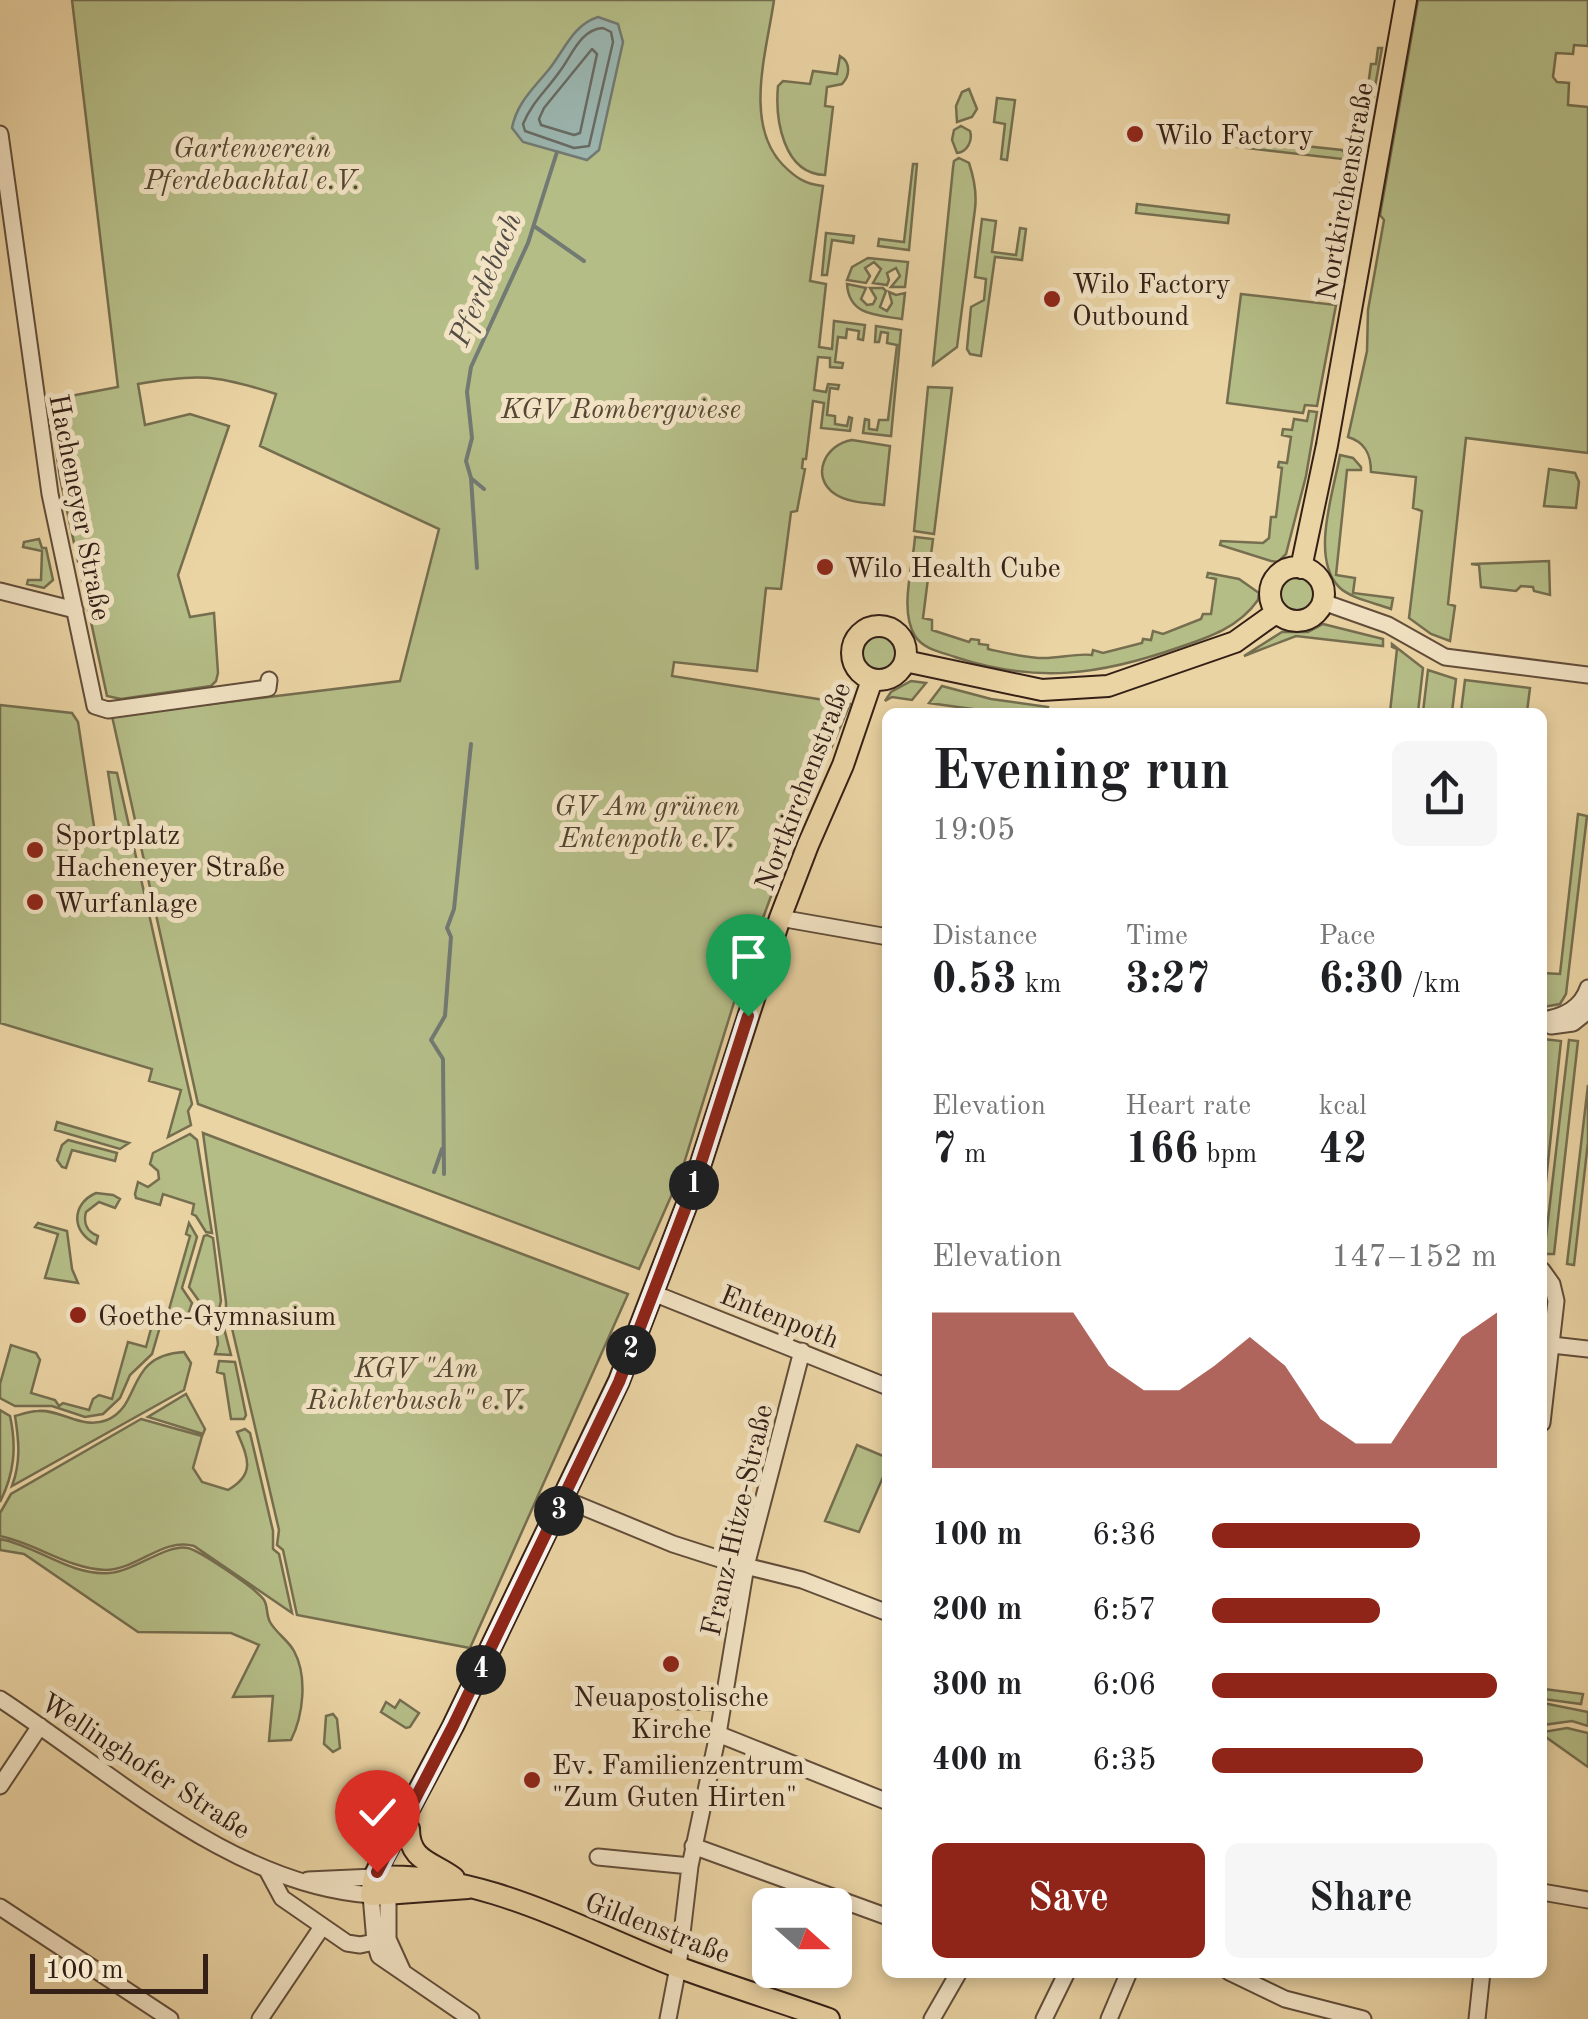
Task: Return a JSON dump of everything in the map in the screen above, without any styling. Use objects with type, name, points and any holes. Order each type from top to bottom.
[{"type":"main road","name":"Nortkirchenstraße","points":[[1301,568],[1406,0]]},
{"type":"main road","points":[[1301,568],[1320,580],[1323,602],[1307,619],[1291,620],[1278,612],[1270,598],[1274,582],[1285,570],[1301,568]]},
{"type":"main road","points":[[905,660],[1042,690],[1108,686],[1235,642],[1278,612]]},
{"type":"main road","points":[[877,626],[896,633],[904,646],[905,660],[891,678],[872,680],[856,669],[854,641],[877,626]]},
{"type":"main road","name":"Nortkirchenstraße","points":[[381,1885],[418,1798],[619,1382],[698,1173],[780,918],[844,766],[872,680]]},
{"type":"main road","name":"Nortkirchenstraße","points":[[381,1885],[409,1829],[418,1798]]},
{"type":"main road","name":"Gildenstraße","points":[[409,1829],[415,1854],[468,1888],[556,1916],[678,1966],[829,2019]]},
{"type":"main road","name":"Gildenstraße","points":[[381,1885],[468,1888]]},
{"type":"street","name":"Hacheneyer Straße","points":[[0,134],[3,188],[40,432],[95,706],[108,710],[268,688],[269,680]]},
{"type":"street","points":[[0,590],[75,610]]},
{"type":"street","points":[[1323,602],[1388,625],[1444,657],[1588,675]]},
{"type":"street","points":[[780,918],[882,936]]},
{"type":"street","points":[[1547,1021],[1566,1014],[1586,996],[1588,988]]},
{"type":"street","points":[[1547,1023],[1573,1023],[1586,1014]]},
{"type":"street","points":[[1547,1277],[1556,1301],[1547,1384]]},
{"type":"street","name":"Entenpoth","points":[[652,1292],[882,1385]]},
{"type":"street","points":[[1552,1345],[1588,1349]]},
{"type":"street","name":"Franz-Hitze-Straße","points":[[668,2019],[693,1846],[718,1734],[746,1566],[802,1352]]},
{"type":"street","points":[[564,1500],[659,1538],[802,1580],[882,1612]]},
{"type":"street","name":"Wellinghofer Straße","points":[[0,1699],[217,1846],[267,1870],[302,1881],[381,1885]]},
{"type":"street","points":[[639,1700],[723,1702]]},
{"type":"street","points":[[0,1786],[40,1726]]},
{"type":"street","points":[[718,1734],[882,1800]]},
{"type":"street","points":[[693,1846],[882,1916]]},
{"type":"street","points":[[598,1857],[690,1866]]},
{"type":"street","name":"Wellinghofer Straße","points":[[267,1870],[282,1898],[347,1943],[360,1945],[382,1940]]},
{"type":"street","points":[[381,1885],[382,1940],[405,1975],[471,2019]]},
{"type":"street","points":[[1547,1893],[1588,1900]]},
{"type":"street","points":[[0,1906],[170,2019]]},
{"type":"street","points":[[260,2019],[322,1927]]},
{"type":"street","points":[[932,2019],[956,1978]]},
{"type":"street","points":[[1044,2019],[1064,1978]]},
{"type":"street","points":[[1108,2019],[1126,1978]]},
{"type":"street","points":[[1241,1978],[1285,2000],[1363,2019]]},
{"type":"street","points":[[1477,2019],[1481,1978]]},
{"type":"green space","points":[[72,0],[774,0],[761,86],[764,129],[771,148],[788,170],[806,182],[823,186],[810,281],[826,284],[819,347],[832,349],[834,321],[865,325],[863,340],[858,339],[859,331],[847,329],[846,338],[838,337],[835,362],[843,363],[842,368],[830,367],[830,358],[818,357],[814,390],[826,392],[828,384],[839,385],[838,389],[830,388],[827,415],[835,416],[835,424],[847,426],[849,417],[852,418],[850,431],[821,428],[824,403],[813,401],[803,459],[805,469],[797,511],[791,512],[781,589],[766,588],[757,671],[674,662],[672,676],[850,704],[788,850],[746,964],[680,1176],[639,1269],[198,1104],[112,716],[400,681],[439,529],[260,446],[276,394],[207,378],[138,384],[145,425],[190,414],[229,426],[178,575],[190,617],[214,613],[218,673],[211,686],[121,699],[107,696],[60,478],[49,400],[118,387]]},
{"type":"green space","points":[[1418,0],[1588,0],[1588,46],[1574,45],[1573,54],[1556,53],[1553,77],[1557,82],[1569,83],[1568,105],[1588,107],[1588,453],[1466,438],[1448,604],[1455,606],[1450,641],[1431,634],[1409,618],[1422,511],[1413,508],[1416,477],[1371,472],[1366,450],[1348,437],[1367,351],[1368,310],[1384,220],[1380,215]]},
{"type":"green space","points":[[1378,48],[1382,48],[1355,197],[1345,196],[1355,184],[1371,64],[1376,64]]},
{"type":"green space","points":[[840,56],[848,65],[848,73],[842,84],[827,87],[825,106],[833,107],[825,175],[811,172],[791,155],[780,128],[778,86],[783,81],[810,84],[813,71],[837,74]]},
{"type":"green space","points":[[969,89],[977,109],[972,117],[957,122],[956,106],[962,92]]},
{"type":"green space","points":[[997,98],[1015,100],[1007,160],[1001,159],[1005,124],[994,122]]},
{"type":"green space","points":[[961,126],[970,131],[971,139],[957,153],[952,140],[954,130]]},
{"type":"green space","points":[[1239,139],[1342,150],[1349,158],[1346,182],[1340,188],[1343,159],[1238,147]]},
{"type":"green space","points":[[959,158],[969,163],[971,169],[975,209],[957,347],[933,365],[953,168]]},
{"type":"green space","points":[[913,164],[917,164],[909,250],[878,246],[879,239],[904,242]]},
{"type":"green space","points":[[1137,204],[1229,215],[1228,223],[1136,213]]},
{"type":"green space","points":[[982,219],[996,221],[992,252],[1016,255],[1020,228],[1026,229],[1022,260],[995,257],[981,356],[970,354],[967,349],[971,307],[984,300],[986,279],[975,277]]},
{"type":"green space","points":[[826,233],[854,236],[853,243],[832,240],[827,275],[822,275]]},
{"type":"green space","points":[[868,258],[908,262],[905,287],[891,287],[900,276],[896,268],[887,273],[887,285],[873,283],[881,269],[874,262],[865,268],[870,276],[866,283],[847,280],[852,267]]},
{"type":"green space","points":[[847,284],[866,288],[861,299],[867,305],[876,298],[870,288],[883,288],[886,291],[880,307],[887,311],[892,303],[889,292],[905,293],[902,319],[874,315],[859,308],[849,295]]},
{"type":"green space","points":[[1241,294],[1336,305],[1317,406],[1305,405],[1303,413],[1227,403]]},
{"type":"green space","points":[[876,326],[901,330],[891,436],[863,433],[865,419],[869,420],[869,429],[877,430],[879,420],[888,420],[897,345],[887,343],[888,333],[881,332],[879,342],[875,342]]},
{"type":"green space","points":[[928,387],[952,388],[934,534],[914,531]]},
{"type":"green space","points":[[1309,411],[1317,412],[1286,554],[1278,562],[1220,545],[1221,541],[1263,543],[1269,538],[1271,517],[1276,517],[1282,468],[1278,467],[1279,462],[1287,463],[1291,437],[1282,435],[1283,429],[1292,430],[1294,419],[1307,421]]},
{"type":"green space","points":[[852,440],[890,446],[884,505],[840,497],[823,479],[828,454]]},
{"type":"green space","points":[[1340,455],[1353,458],[1361,470],[1347,470],[1336,575],[1355,578],[1353,593],[1393,598],[1391,609],[1350,595],[1330,574],[1326,523]]},
{"type":"green space","points":[[1549,469],[1575,473],[1579,482],[1576,508],[1544,506]]},
{"type":"green space","points":[[915,537],[933,539],[923,618],[932,620],[932,630],[969,642],[979,640],[988,649],[1016,655],[1044,658],[1092,655],[1093,650],[1103,653],[1142,643],[1143,639],[1151,640],[1153,631],[1163,634],[1201,619],[1203,614],[1211,614],[1216,579],[1207,577],[1208,573],[1239,579],[1259,593],[1258,600],[1223,630],[1151,657],[1068,673],[1013,671],[938,652],[915,636],[907,601]]},
{"type":"green space","points":[[39,539],[42,548],[46,548],[53,580],[44,588],[27,584],[28,580],[41,580],[42,551],[23,547],[24,542]]},
{"type":"green space","points":[[1549,561],[1550,595],[1534,591],[1533,587],[1521,586],[1516,591],[1481,587],[1479,565],[1471,564]]},
{"type":"green space","points":[[1298,576],[1311,581],[1316,594],[1311,607],[1298,612],[1285,607],[1280,594],[1285,581]]},
{"type":"green space","points":[[1323,624],[1383,639],[1383,646],[1296,636],[1244,656],[1282,632],[1308,632]]},
{"type":"green space","points":[[880,636],[893,641],[898,654],[893,667],[880,672],[867,667],[862,654],[867,641]]},
{"type":"green space","points":[[1392,644],[1423,668],[1418,708],[1390,708],[1397,649]]},
{"type":"green space","points":[[1428,670],[1456,679],[1452,708],[1423,708]]},
{"type":"green space","points":[[1465,680],[1530,688],[1528,708],[1462,708]]},
{"type":"green space","points":[[911,681],[926,683],[912,700],[892,697],[885,701],[891,692]]},
{"type":"green space","points":[[942,686],[991,699],[1048,707],[965,708],[929,703]]},
{"type":"green space","points":[[0,705],[72,713],[78,722],[95,833],[117,829],[108,772],[117,773],[192,1104],[188,1111],[191,1125],[168,1137],[181,1090],[149,1081],[152,1069],[0,1023]]},
{"type":"green space","points":[[1578,814],[1587,816],[1566,994],[1560,1004],[1547,1006],[1547,973],[1560,974]]},
{"type":"green space","points":[[1547,1040],[1561,1041],[1547,1172]]},
{"type":"green space","points":[[1569,1040],[1578,1041],[1554,1254],[1547,1254]]},
{"type":"green space","points":[[1588,1085],[1588,1142],[1574,1265],[1567,1264]]},
{"type":"green space","points":[[57,1122],[129,1143],[120,1149],[55,1130]]},
{"type":"green space","name":"KGV \"Am Richterbusch\" e.V.","points":[[203,1133],[628,1294],[470,1648],[297,1615],[283,1550],[277,1545],[279,1530],[231,1324],[226,1318]]},
{"type":"green space","points":[[190,1134],[197,1140],[212,1233],[206,1232],[192,1214],[194,1204],[163,1194],[160,1205],[136,1198],[135,1194],[138,1182],[148,1187],[159,1179],[158,1171],[150,1164],[153,1153]]},
{"type":"green space","points":[[68,1140],[117,1153],[115,1161],[72,1150],[66,1168],[62,1167],[57,1160]]},
{"type":"green space","points":[[96,1193],[120,1199],[115,1208],[99,1202],[86,1212],[87,1227],[98,1236],[96,1244],[82,1233],[77,1218],[82,1204]]},
{"type":"green space","points":[[38,1223],[67,1231],[78,1283],[45,1278],[58,1234],[35,1227]]},
{"type":"green space","points":[[189,1223],[197,1237],[182,1288],[192,1303],[187,1318],[168,1313],[190,1236],[186,1234]]},
{"type":"green space","points":[[207,1235],[213,1238],[219,1309],[231,1355],[215,1354],[216,1327],[193,1321],[199,1301],[189,1287]]},
{"type":"green space","points":[[154,1318],[162,1320],[152,1354],[130,1375],[120,1398],[103,1414],[85,1417],[52,1406],[15,1406],[0,1398],[11,1345],[36,1353],[40,1360],[31,1393],[55,1400],[59,1406],[63,1403],[89,1410],[99,1395],[112,1399],[128,1342],[146,1347]]},
{"type":"green space","points":[[184,1352],[191,1363],[184,1390],[12,1486],[18,1451],[15,1416],[47,1411],[89,1423],[107,1420],[125,1404],[152,1362]]},
{"type":"green space","points":[[219,1361],[235,1362],[244,1419],[231,1419],[224,1374],[217,1372]]},
{"type":"green space","points":[[186,1394],[205,1429],[203,1434],[148,1417]]},
{"type":"green space","points":[[0,1410],[10,1416],[14,1450],[0,1502]]},
{"type":"green space","points":[[141,1419],[202,1436],[193,1468],[202,1482],[228,1490],[243,1478],[247,1465],[237,1432],[245,1429],[250,1433],[273,1531],[273,1549],[279,1554],[292,1613],[194,1546],[172,1546],[117,1569],[105,1570],[78,1565],[0,1536],[0,1513],[11,1494]]},
{"type":"green space","points":[[857,1445],[882,1455],[882,1479],[859,1532],[825,1521]]},
{"type":"green space","points":[[0,1539],[95,1573],[129,1568],[180,1548],[188,1548],[228,1571],[264,1600],[270,1622],[298,1661],[302,1696],[291,1740],[269,1741],[273,1696],[233,1697],[259,1645],[231,1633],[138,1632],[24,1554],[0,1550]]},
{"type":"green space","points":[[1547,1689],[1583,1694],[1581,1704],[1547,1700]]},
{"type":"green space","points":[[400,1700],[419,1713],[410,1727],[381,1712],[386,1702],[395,1708]]},
{"type":"green space","points":[[1547,1704],[1588,1712],[1588,1726],[1572,1721],[1547,1724]]},
{"type":"green space","points":[[333,1714],[340,1748],[333,1752],[324,1744],[326,1716]]},
{"type":"green space","points":[[1567,1728],[1588,1733],[1588,1767],[1547,1738],[1547,1731]]},
{"type":"water","points":[[598,17],[618,24],[623,42],[599,150],[587,160],[523,142],[512,128],[522,103],[576,32]]},
{"type":"waterway","name":"Pferdebach","points":[[477,568],[471,478],[466,461],[472,438],[467,392],[471,367],[528,243],[557,152]]},
{"type":"waterway","points":[[534,226],[584,261]]},
{"type":"waterway","points":[[472,479],[484,489]]},
{"type":"waterway","name":"Pferdebach","points":[[444,1174],[443,1059],[431,1040],[445,1016],[451,937],[447,928],[454,909],[471,744]]},
{"type":"waterway","points":[[434,1172],[442,1149]]},
{"type":"place","name":"Wilo Factory","points":[[1135,134]]},
{"type":"place","name":"Wilo Factory Outbound","points":[[1052,299]]},
{"type":"place","name":"Wilo Health Cube","points":[[825,567]]},
{"type":"place","name":"Sportplatz Hacheneyer Straße","points":[[35,850]]},
{"type":"place","name":"Wurfanlage","points":[[35,902]]},
{"type":"place","name":"Goethe-Gymnasium","points":[[78,1315]]},
{"type":"place","name":"Neuapostolische Kirche","points":[[671,1664]]},
{"type":"place","name":"Ev. Familienzentrum \"Zum Guten Hirten\"","points":[[532,1780]]},
{"type":"route","points":[[377,1872],[418,1798],[619,1382],[692,1191],[748,1016]]},
{"type":"park label","name":"Gartenverein Pferdebachtal e.V.","points":[[252,163]]},
{"type":"park label","name":"KGV Rombergwiese","points":[[621,408]]},
{"type":"park label","name":"GV Am grünen Entenpoth e.V.","points":[[647,821]]}]
